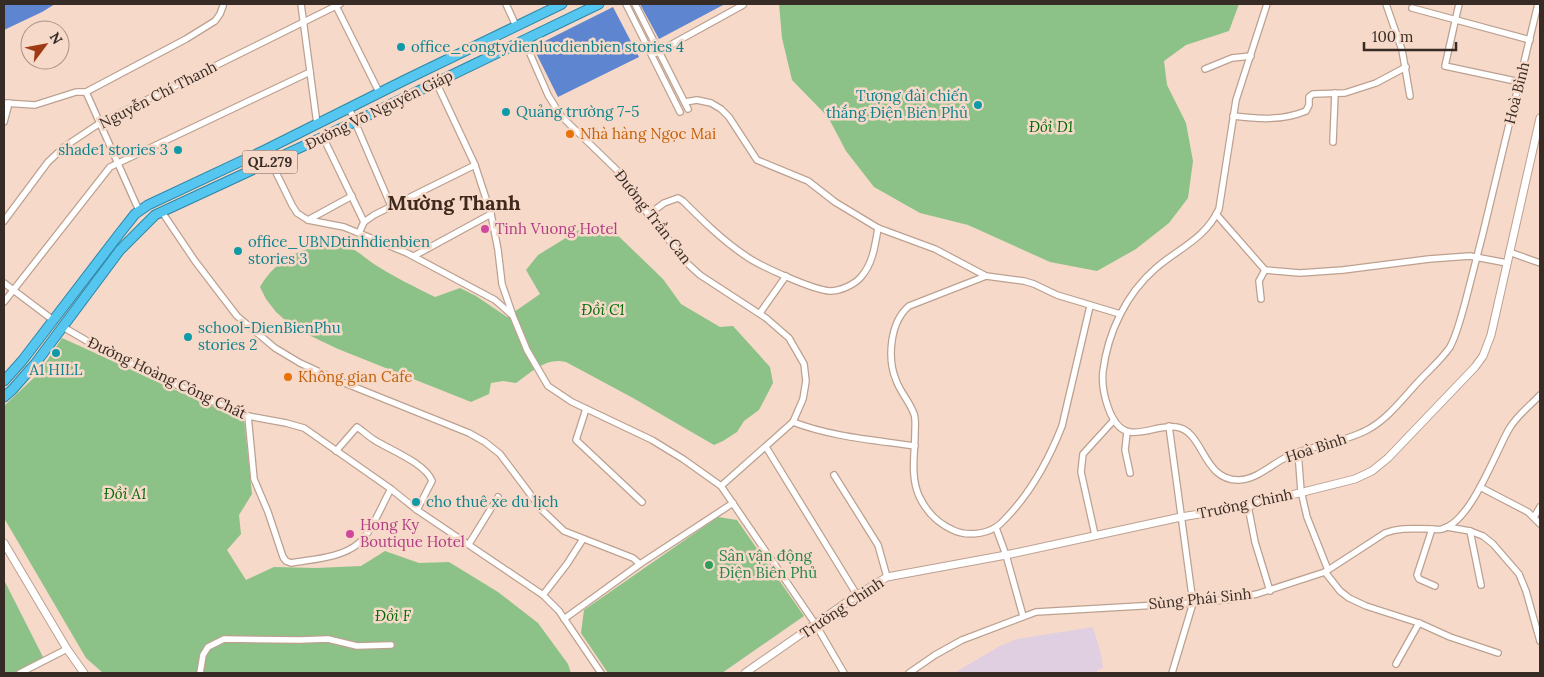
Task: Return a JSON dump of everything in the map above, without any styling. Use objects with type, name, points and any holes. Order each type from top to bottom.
[{"type":"highway","name":"Đường Võ Nguyên Giáp","points":[[4,381],[22,361],[120,233],[140,211],[379,92],[562,4]]},
{"type":"highway","name":"Đường Võ Nguyên Giáp","points":[[4,396],[12,390],[35,364],[129,240],[155,215],[323,137],[598,4]]},
{"type":"highway","points":[[516,26],[524,40]]},
{"type":"highway","points":[[317,124],[323,137]]},
{"type":"highway","points":[[217,173],[222,184]]},
{"type":"highway","points":[[53,320],[63,327]]},
{"type":"street","points":[[301,4],[317,124]]},
{"type":"street","points":[[506,4],[516,26]]},
{"type":"street","points":[[626,4],[680,112]]},
{"type":"street","points":[[635,4],[688,109]]},
{"type":"street","points":[[1172,673],[1182,645],[1193,603],[1169,426],[1127,432],[1114,420],[1105,400],[1103,372],[1111,337],[1120,314],[1137,288],[1156,268],[1195,240],[1216,214],[1236,100],[1267,4]]},
{"type":"street","points":[[1386,4],[1402,50],[1410,96]]},
{"type":"street","points":[[1459,4],[1445,66],[1520,82]]},
{"type":"street","name":"Hoà Bình","points":[[1169,426],[1185,429],[1190,433],[1206,460],[1224,477],[1233,480],[1251,478],[1284,457],[1366,431],[1383,420],[1438,361],[1450,346],[1460,320],[1538,4]]},
{"type":"street","points":[[338,5],[379,92]]},
{"type":"street","name":"Nguyễn Chí Thanh","points":[[4,221],[48,162],[64,147],[100,123],[338,5]]},
{"type":"street","points":[[4,122],[6,103],[42,104],[76,92],[86,92],[186,39],[215,21],[223,6]]},
{"type":"street","points":[[652,56],[743,6]]},
{"type":"street","points":[[1412,8],[1530,40]]},
{"type":"street","name":"Đường Trần Can","points":[[524,40],[548,96],[561,116],[623,176],[648,215],[688,264],[708,280],[760,313],[789,338],[804,364],[806,380],[803,399],[793,422],[720,486]]},
{"type":"street","points":[[1206,69],[1232,58],[1251,56]]},
{"type":"street","points":[[1233,116],[1263,120],[1300,114],[1306,112],[1309,105],[1309,97],[1313,94],[1345,92],[1376,83],[1406,67]]},
{"type":"street","points":[[4,302],[110,167],[310,72]]},
{"type":"street","points":[[436,82],[475,165],[490,214],[498,250],[502,284],[513,316],[528,350],[548,386],[586,410],[652,440],[683,459],[720,486],[816,625],[844,673]]},
{"type":"street","points":[[86,92],[140,211]]},
{"type":"street","points":[[1333,142],[1336,93]]},
{"type":"street","points":[[685,102],[697,100],[711,103],[721,108],[757,160],[808,181],[835,202],[878,228],[935,249],[986,276],[1029,282],[1056,295],[1120,314]]},
{"type":"street","points":[[349,108],[391,206]]},
{"type":"street","name":"Trường Chinh","points":[[745,673],[857,595],[887,577],[1006,555],[1181,517],[1248,506],[1336,485],[1372,471],[1394,452],[1475,367],[1483,356],[1491,335],[1539,131],[1540,118]]},
{"type":"street","points":[[323,137],[364,222]]},
{"type":"street","points":[[265,150],[292,205],[308,220],[344,227],[414,256],[495,300],[513,316]]},
{"type":"street","points":[[359,233],[364,222],[374,215],[475,165]]},
{"type":"street","points":[[308,220],[352,196]]},
{"type":"street","points":[[648,215],[664,203],[678,198],[744,256],[786,276],[829,291],[839,290],[860,279],[870,264],[878,228]]},
{"type":"street","points":[[162,212],[195,261],[237,316],[275,348],[337,380],[469,433],[485,442],[500,454],[542,510],[564,531],[633,558],[640,564]]},
{"type":"street","points":[[414,256],[490,214]]},
{"type":"street","points":[[1216,214],[1266,270],[1300,273],[1343,270],[1430,259],[1477,257],[1507,263]]},
{"type":"street","points":[[1509,252],[1540,263]]},
{"type":"street","points":[[1261,299],[1259,281],[1266,270]]},
{"type":"street","points":[[760,313],[786,276]]},
{"type":"street","points":[[986,276],[909,306],[903,311],[894,330],[891,358],[896,380],[914,414],[914,481],[920,498],[931,516],[947,528],[960,533],[972,534],[996,528],[1027,493],[1056,442],[1062,426],[1090,306]]},
{"type":"street","points":[[4,283],[53,320]]},
{"type":"street","name":"Đường Hoàng Công Chất","points":[[63,327],[106,352],[209,400],[248,416],[304,428],[391,488],[417,510],[543,595],[564,619],[601,673]]},
{"type":"street","points":[[1446,527],[1468,508],[1510,427],[1540,395]]},
{"type":"street","points":[[586,410],[576,440],[642,502]]},
{"type":"street","points":[[248,416],[254,479],[283,557],[288,562],[323,558],[341,553],[353,547],[366,535],[391,488]]},
{"type":"street","points":[[1095,535],[1082,472],[1083,454],[1114,420]]},
{"type":"street","points":[[793,422],[816,430],[915,446]]},
{"type":"street","points":[[336,451],[357,427],[374,440],[420,467],[430,476],[432,482],[417,510]]},
{"type":"street","points":[[1127,432],[1125,450],[1130,474]]},
{"type":"street","points":[[766,447],[857,595]]},
{"type":"street","points":[[1298,452],[1301,492],[1314,538],[1326,571],[1340,591],[1349,598],[1366,606],[1419,623],[1450,637],[1498,653]]},
{"type":"street","points":[[834,475],[878,545],[887,577]]},
{"type":"street","points":[[1480,487],[1528,512],[1540,524]]},
{"type":"street","points":[[469,544],[498,497]]},
{"type":"street","points":[[564,619],[640,564],[732,503]]},
{"type":"street","points":[[1248,506],[1255,542],[1270,591]]},
{"type":"street","points":[[1534,517],[1540,507]]},
{"type":"street","points":[[1446,527],[1470,531],[1483,536],[1493,544],[1518,574],[1526,591],[1540,641]]},
{"type":"street","name":"Sùng Phái Sinh","points":[[909,673],[935,655],[962,640],[1023,616],[1046,611],[1233,599],[1270,591],[1326,571],[1385,533],[1395,529],[1442,529],[1446,527]]},
{"type":"street","points":[[996,528],[1006,555],[1023,616]]},
{"type":"street","points":[[1432,529],[1417,575],[1419,579],[1435,586]]},
{"type":"street","points":[[1470,531],[1481,585]]},
{"type":"street","points":[[543,595],[567,564],[583,539]]},
{"type":"street","points":[[4,543],[67,649],[84,673]]},
{"type":"street","points":[[1396,664],[1419,623]]},
{"type":"street","points":[[200,673],[203,655],[208,648],[224,639],[328,639],[356,646],[391,646]]},
{"type":"street","points":[[20,673],[67,649]]},
{"type":"shaded area","points":[[1093,627],[1103,668],[1097,670],[1097,673],[954,673],[1000,646],[1017,639]]},
{"type":"green space","name":"Đồi D1","points":[[779,4],[1239,4],[1229,31],[1186,45],[1164,61],[1167,85],[1186,123],[1193,161],[1188,198],[1169,223],[1136,249],[1097,271],[1050,262],[968,225],[920,213],[874,187],[846,151],[828,117],[792,80],[782,38]]},
{"type":"green space","name":"Đồi C1","points":[[608,226],[663,279],[681,304],[720,327],[733,326],[770,367],[773,383],[759,410],[744,421],[737,432],[723,441],[714,445],[566,362],[559,361],[546,364],[516,383],[503,381],[491,383],[489,394],[471,402],[338,349],[294,328],[276,312],[260,287],[277,266],[299,252],[325,246],[338,246],[355,250],[404,282],[435,297],[460,288],[476,296],[507,317],[540,294],[526,270],[538,255],[582,228]]},
{"type":"green space","name":"Đồi A1","points":[[62,338],[175,390],[244,419],[252,494],[239,515],[241,534],[227,550],[246,580],[274,567],[361,566],[385,551],[419,563],[449,562],[498,592],[538,623],[568,664],[571,673],[103,673],[86,658],[4,518],[4,406],[39,373]]},
{"type":"green space","name":"Sân vận động Điện Biên Phủ","points":[[718,517],[737,520],[804,616],[722,673],[608,673],[581,633],[584,610]]},
{"type":"green space","points":[[4,580],[44,659],[16,673],[4,673]]},
{"type":"water","points":[[4,4],[55,4],[25,20],[20,20],[20,22],[4,30]]},
{"type":"water","points":[[640,4],[725,4],[659,39]]},
{"type":"water","points":[[613,7],[639,57],[558,97],[533,47]]},
{"type":"place","name":"office_congtydienlucdienbien stories 4","points":[[401,47]]},
{"type":"place","name":"Tượng đài chiến thắng Điện Biên Phủ","points":[[978,105]]},
{"type":"place","name":"Quảng trường 7-5","points":[[506,112]]},
{"type":"place","name":"Nhà hàng Ngọc Mai","points":[[570,134]]},
{"type":"place","name":"shade1 stories 3","points":[[178,150]]},
{"type":"place","name":"Tinh Vuong Hotel","points":[[485,229]]},
{"type":"place","name":"office_UBNDtinhdienbien stories 3","points":[[238,251]]},
{"type":"place","name":"school-DienBienPhu stories 2","points":[[188,337]]},
{"type":"place","name":"A1 HILL","points":[[56,353]]},
{"type":"place","name":"Không gian Cafe","points":[[288,377]]},
{"type":"place","name":"cho thuê xe du lịch","points":[[416,502]]},
{"type":"place","name":"Hong Ky Boutique Hotel","points":[[350,534]]},
{"type":"place","name":"Sân vận động Điện Biên Phủ","points":[[709,565]]},
{"type":"district","name":"Mường Thanh","points":[[454,203]]},
{"type":"park label","name":"Đồi F","points":[[393,616]]}]
